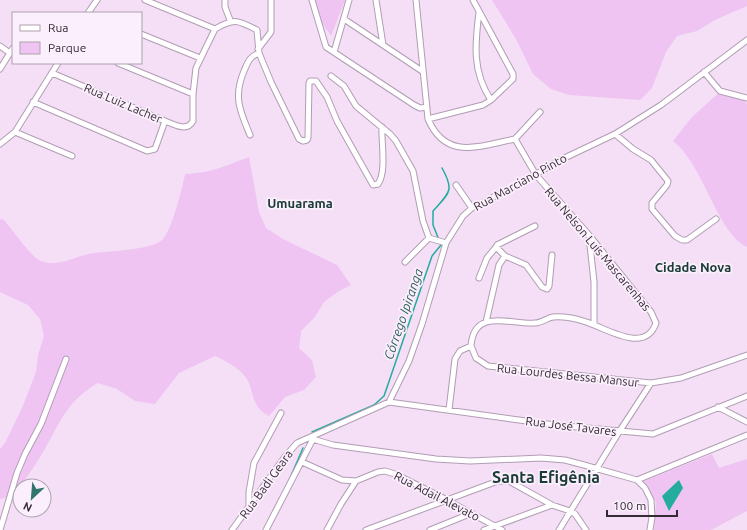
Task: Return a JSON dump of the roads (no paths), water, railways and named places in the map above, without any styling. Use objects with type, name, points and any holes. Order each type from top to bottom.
[{"type":"street","points":[[90,12],[97,0]]},
{"type":"street","points":[[145,0],[215,29]]},
{"type":"street","points":[[225,0],[225,7],[230,20]]},
{"type":"street","points":[[250,135],[240,109],[238,90],[248,61],[259,51],[271,32],[271,0]]},
{"type":"street","points":[[312,0],[323,42],[326,47],[414,105],[420,108],[427,108]]},
{"type":"street","points":[[334,52],[349,0]]},
{"type":"street","points":[[376,0],[383,45]]},
{"type":"street","points":[[416,0],[428,119],[437,136],[456,147],[473,146],[515,139],[540,112]]},
{"type":"street","points":[[428,119],[474,108],[491,100],[512,82],[514,77],[473,0]]},
{"type":"street","points":[[479,12],[477,69],[482,86],[491,100]]},
{"type":"street","points":[[344,19],[422,71]]},
{"type":"street","points":[[120,64],[193,94],[194,76],[200,58],[215,29],[230,20],[238,21],[257,30],[259,51],[271,82],[299,139],[303,141],[307,140],[308,138],[308,87],[310,81],[313,80],[318,83],[327,97],[337,121],[373,185],[378,184],[382,177],[382,127]]},
{"type":"street","points":[[142,34],[200,58]]},
{"type":"street","name":"Rua Marciano Pinto","points":[[389,402],[409,361],[417,339],[445,243],[457,224],[472,208],[536,175],[556,162],[615,134],[661,105],[747,40]]},
{"type":"street","points":[[0,46],[12,50],[0,69]]},
{"type":"street","points":[[0,144],[14,132],[57,64]]},
{"type":"street","points":[[704,72],[720,91],[747,98]]},
{"type":"street","name":"Rua Luiz Lacher","points":[[52,73],[184,128],[191,125],[193,121],[193,94]]},
{"type":"street","points":[[331,76],[344,86],[356,106],[382,127],[396,141],[413,171],[423,221],[429,238]]},
{"type":"street","points":[[33,102],[147,151],[155,149],[165,121]]},
{"type":"street","points":[[14,132],[72,156]]},
{"type":"street","points":[[615,134],[633,149],[651,160],[668,181],[667,185],[652,203],[652,209],[675,236],[682,240],[687,240],[716,219]]},
{"type":"street","name":"Rua Nelson Luís Mascarenhas","points":[[486,322],[496,320],[535,323],[552,318],[560,318],[584,321],[627,338],[640,338],[650,333],[656,323],[651,312],[589,235],[536,175],[515,139]]},
{"type":"street","points":[[456,185],[472,208]]},
{"type":"street","points":[[479,278],[487,258],[500,243],[535,226]]},
{"type":"street","points":[[589,235],[594,282],[594,325]]},
{"type":"street","points":[[429,238],[445,243]]},
{"type":"street","points":[[405,262],[429,238]]},
{"type":"street","points":[[496,247],[505,256],[526,266],[542,287],[547,289],[549,286],[552,255]]},
{"type":"street","points":[[449,410],[455,359],[460,351],[471,346],[474,334],[478,328],[486,322],[499,265],[505,256]]},
{"type":"street","name":"Rua Lourdes Bessa Mansur","points":[[471,346],[476,358],[488,366],[651,384],[681,378],[747,354]]},
{"type":"street","points":[[0,528],[17,473],[41,424],[66,359]]},
{"type":"street","points":[[559,530],[619,432],[651,384]]},
{"type":"street","name":"Rua José Tavares","points":[[389,402],[619,432],[653,434],[747,396]]},
{"type":"street","name":"Rua Badi Geara","points":[[232,530],[290,450],[297,443],[311,439],[389,402]]},
{"type":"street","points":[[718,407],[747,422]]},
{"type":"street","points":[[249,505],[249,492],[254,463],[281,413]]},
{"type":"street","points":[[637,480],[747,435]]},
{"type":"street","points":[[266,530],[302,462],[311,439],[333,445],[470,461],[541,458],[565,460],[596,470],[637,480],[645,488],[651,500],[652,517],[650,530]]},
{"type":"street","points":[[302,462],[342,480],[356,481],[327,530]]},
{"type":"street","name":"Rua Adail Alevato","points":[[356,481],[378,472],[385,471],[395,474],[502,530]]},
{"type":"street","points":[[366,530],[445,499],[498,480],[504,480],[552,505],[575,514],[586,530]]},
{"type":"street","points":[[484,530],[552,505]]},
{"type":"street","points":[[430,530],[472,513]]},
{"type":"waterway","name":"Córrego Ipiranga","points":[[312,432],[374,405],[384,396],[432,256],[441,245],[433,225],[433,211],[446,196],[449,187],[442,168]]},
{"type":"waterway","name":"Córrego Ipiranga","points":[[287,485],[303,448]]},
{"type":"district","name":"Umuarama","points":[[300,203]]},
{"type":"district","name":"Cidade Nova","points":[[693,267]]},
{"type":"district","name":"Santa Efigênia","points":[[546,477]]}]
